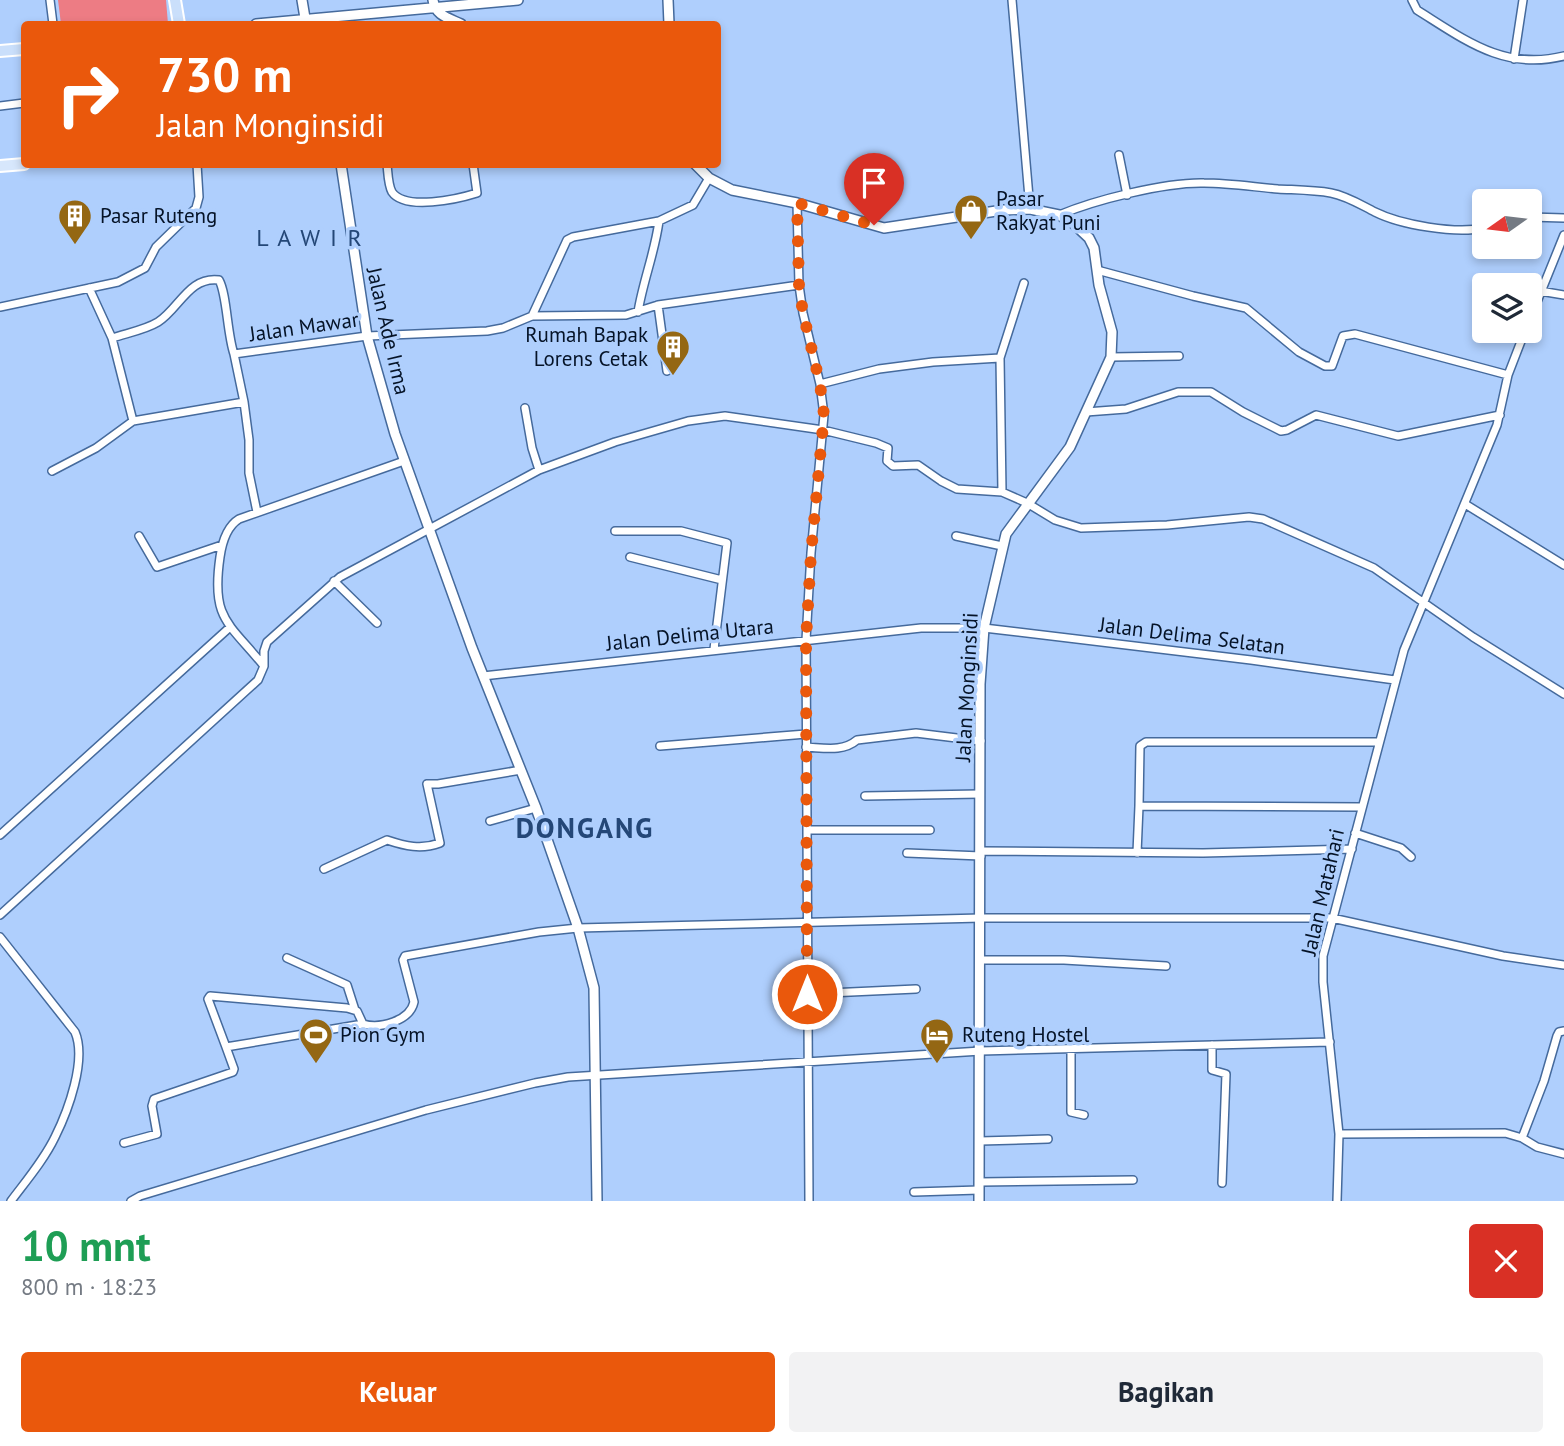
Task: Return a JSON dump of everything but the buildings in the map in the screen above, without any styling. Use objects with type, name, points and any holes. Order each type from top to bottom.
[{"type":"highway","points":[[175,0],[178,21]]},
{"type":"highway","points":[[0,51],[21,48]]},
{"type":"main road","points":[[0,166],[21,164]]},
{"type":"street","points":[[50,0],[53,21]]},
{"type":"street","points":[[302,0],[305,21]]},
{"type":"street","points":[[312,21],[433,4],[518,0]]},
{"type":"street","points":[[668,0],[669,21]]},
{"type":"street","points":[[1012,0],[1030,209]]},
{"type":"street","points":[[1412,0],[1417,10],[1482,50],[1514,59],[1545,61],[1564,57]]},
{"type":"street","points":[[1514,59],[1522,0]]},
{"type":"street","points":[[433,4],[443,16],[454,21]]},
{"type":"street","points":[[0,106],[21,103]]},
{"type":"street","points":[[1119,155],[1127,195]]},
{"type":"street","points":[[0,307],[118,282],[136,275],[145,268],[156,247],[196,208],[199,197],[197,168]]},
{"type":"street","name":"Jalan Ade Irma","points":[[342,168],[367,336],[404,461],[483,676],[536,808],[578,928],[596,995],[597,1201]]},
{"type":"street","points":[[388,168],[391,191],[398,198],[414,204],[477,193],[474,168]]},
{"type":"street","name":"Jalan Monginsidi","points":[[699,168],[732,190],[797,203],[884,228],[1003,210],[1030,209],[1059,215],[1073,223],[1089,238],[1094,248],[1112,332],[1111,357],[1070,447],[1010,526],[1002,546],[984,628],[980,794],[979,1201]]},
{"type":"street","points":[[532,316],[565,242],[570,238],[659,221],[693,205],[709,177]]},
{"type":"street","points":[[1059,215],[1080,206],[1127,195],[1175,185],[1203,183],[1332,193],[1387,216],[1413,223],[1463,231],[1472,230]]},
{"type":"street","points":[[797,203],[799,285],[820,384],[823,430],[814,515],[806,640],[810,1201]]},
{"type":"street","points":[[1542,217],[1564,218]]},
{"type":"street","points":[[638,312],[642,287],[656,246],[659,221]]},
{"type":"street","points":[[1542,286],[1564,235]]},
{"type":"street","points":[[1097,270],[1250,310],[1299,352],[1325,366],[1332,366],[1343,336],[1355,334],[1508,375]]},
{"type":"street","name":"Jalan Mawar","points":[[112,338],[155,324],[165,317],[190,289],[206,280],[216,279],[222,286],[226,323],[234,354],[367,336],[486,331],[503,328],[532,316],[626,315],[659,305],[799,285]]},
{"type":"street","points":[[1002,492],[1000,358],[1024,283]]},
{"type":"street","points":[[89,288],[112,338],[133,421]]},
{"type":"street","points":[[1542,291],[1564,295]]},
{"type":"street","points":[[659,305],[667,370]]},
{"type":"street","name":"Jalan Matahari","points":[[1337,1201],[1339,1134],[1322,966],[1332,918],[1404,650],[1500,415],[1508,375],[1520,343]]},
{"type":"street","points":[[234,354],[244,402],[249,440],[249,477],[257,512]]},
{"type":"street","points":[[1111,357],[1179,356]]},
{"type":"street","points":[[820,384],[879,369],[1000,358]]},
{"type":"street","points":[[1086,412],[1126,409],[1178,392],[1211,392],[1243,412],[1281,430],[1287,430],[1316,415],[1398,436],[1500,415]]},
{"type":"street","points":[[52,471],[96,448],[133,421],[244,402]]},
{"type":"street","points":[[525,408],[539,470]]},
{"type":"street","points":[[0,915],[254,685],[264,666],[267,642],[334,582],[429,527],[539,470],[615,442],[708,417],[725,416],[823,430],[886,446],[889,464],[918,465],[957,489],[1002,492],[1055,520],[1081,527],[1167,525],[1249,517],[1263,519],[1374,568],[1564,694]]},
{"type":"street","points":[[264,666],[229,628],[217,596],[216,582],[222,545],[234,521],[404,461]]},
{"type":"street","points":[[1465,504],[1564,565]]},
{"type":"street","points":[[615,531],[681,531],[726,542],[714,649]]},
{"type":"street","points":[[139,536],[158,567],[222,545]]},
{"type":"street","points":[[956,536],[1002,546]]},
{"type":"street","points":[[630,557],[722,580]]},
{"type":"street","points":[[334,582],[377,623]]},
{"type":"street","points":[[0,835],[229,628]]},
{"type":"street","name":"Jalan Delima Utara","points":[[483,676],[921,628],[984,628]]},
{"type":"street","name":"Jalan Delima Selatan","points":[[984,628],[1395,680]]},
{"type":"street","points":[[806,747],[850,747],[857,740],[909,733],[981,741]]},
{"type":"street","points":[[660,746],[806,734]]},
{"type":"street","points":[[1137,852],[1140,746],[1146,742],[1378,742]]},
{"type":"street","points":[[324,869],[387,840],[405,846],[426,847],[440,843],[427,784],[438,785],[521,770]]},
{"type":"street","points":[[865,796],[980,794]]},
{"type":"street","points":[[1139,806],[1361,807]]},
{"type":"street","points":[[490,821],[536,808]]},
{"type":"street","points":[[807,830],[930,830]]},
{"type":"street","points":[[1355,833],[1401,848],[1412,857]]},
{"type":"street","points":[[907,853],[1352,849]]},
{"type":"street","points":[[226,1047],[363,1024],[377,1026],[401,1018],[413,1009],[414,1002],[403,960],[405,956],[539,932],[578,928],[981,918],[1332,918],[1503,956],[1564,965]]},
{"type":"street","points":[[0,937],[75,1032],[80,1049],[79,1071],[56,1136],[11,1201]]},
{"type":"street","points":[[287,958],[347,985],[363,1024]]},
{"type":"street","points":[[981,960],[1056,960],[1166,966]]},
{"type":"street","points":[[807,994],[916,989]]},
{"type":"street","points":[[124,1143],[157,1134],[152,1106],[154,1099],[233,1072],[208,999],[210,996],[355,1010]]},
{"type":"street","points":[[1522,1138],[1544,1081],[1557,1036],[1564,1031]]},
{"type":"street","points":[[131,1201],[164,1188],[426,1111],[535,1083],[597,1075],[981,1051],[1330,1042]]},
{"type":"street","points":[[1212,1045],[1212,1070],[1225,1072],[1226,1075],[1222,1184]]},
{"type":"street","points":[[1071,1049],[1071,1111],[1084,1115]]},
{"type":"street","points":[[1339,1134],[1505,1133],[1522,1138],[1536,1147],[1564,1154]]},
{"type":"street","points":[[980,1142],[1048,1139]]},
{"type":"street","points":[[914,1192],[980,1186],[1133,1180]]},
{"type":"shaded area","points":[[58,0],[166,0],[168,21],[61,21]]},
{"type":"place","name":"Pasar Rakyat Puni","points":[[971,241]]},
{"type":"place","name":"Pasar Ruteng","points":[[75,246]]},
{"type":"place","name":"Rumah Bapak Lorens Cetak","points":[[673,377]]},
{"type":"place","name":"Pion Gym","points":[[316,1065]]},
{"type":"place","name":"Ruteng Hostel","points":[[937,1065]]},
{"type":"district","name":"L A W I R","points":[[310,238]]},
{"type":"district","name":"DONGANG","points":[[585,828]]},
{"type":"route","points":[[807,994],[806,640],[824,415],[799,285],[797,203],[874,225]]}]
